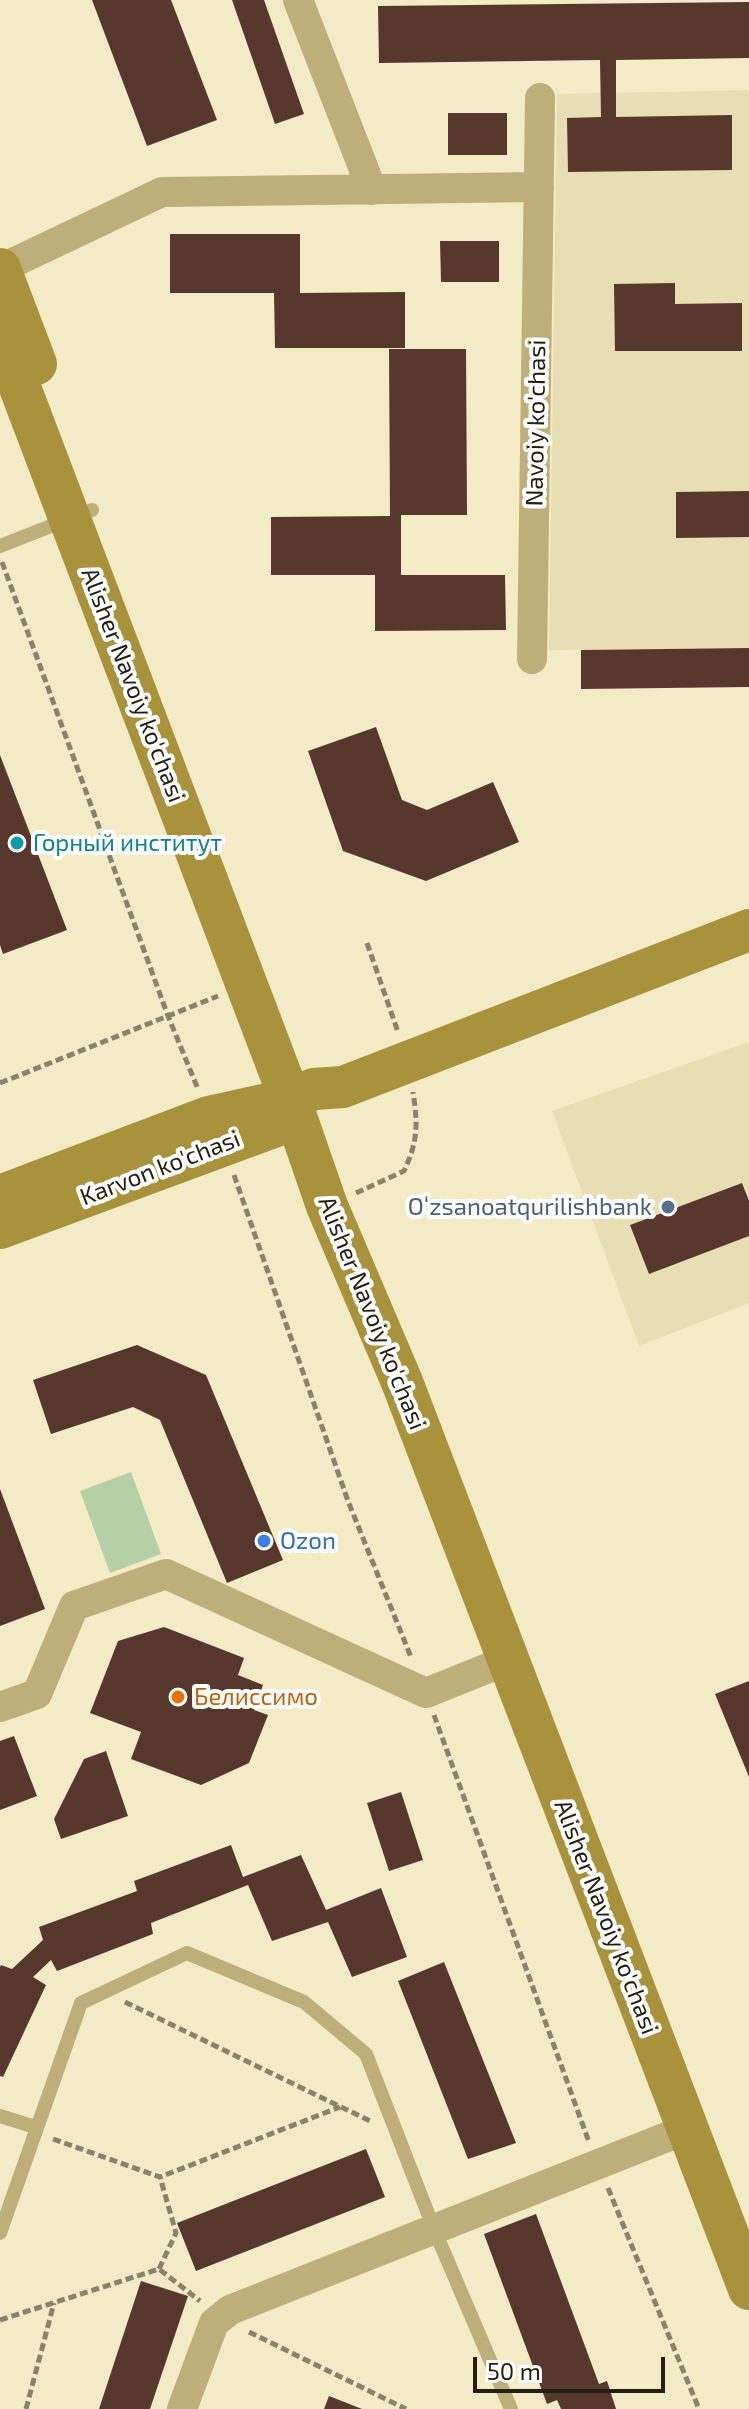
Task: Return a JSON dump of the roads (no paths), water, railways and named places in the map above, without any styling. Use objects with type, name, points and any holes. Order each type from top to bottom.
[{"type":"main road","name":"Alisher Navoiy ko'chasi","points":[[0,269],[81,516],[246,984],[313,1100],[327,1206],[402,1382],[749,2289]]},
{"type":"main road","name":"Alisher Navoiy ko'chasi","points":[[0,335],[81,516],[749,2213]]},
{"type":"main road","name":"Karvon ko'chasi","points":[[4,1199],[268,1127],[313,1100],[749,930]]},
{"type":"street","points":[[298,0],[372,190]]},
{"type":"street","name":"Navoiy ko'chasi","points":[[532,659],[540,98]]},
{"type":"street","points":[[0,269],[162,192],[539,187]]},
{"type":"street","points":[[0,1707],[37,1694],[74,1606],[166,1574],[426,1693],[508,1660]]},
{"type":"street","points":[[182,2409],[214,2323],[230,2310],[687,2129]]},
{"type":"lane","points":[[0,546],[81,516]]},
{"type":"lane","points":[[0,2233],[81,2003],[187,1953],[304,2002],[366,2054],[434,2229],[511,2409]]},
{"type":"lane","points":[[0,2116],[34,2130]]},
{"type":"place","name":"Горный институт","points":[[17,843]]},
{"type":"place","name":"Oʻzsanoatqurilishbank","points":[[668,1207]]},
{"type":"place","name":"Ozon","points":[[264,1541]]},
{"type":"place","name":"Белиссимо","points":[[178,1697]]}]
